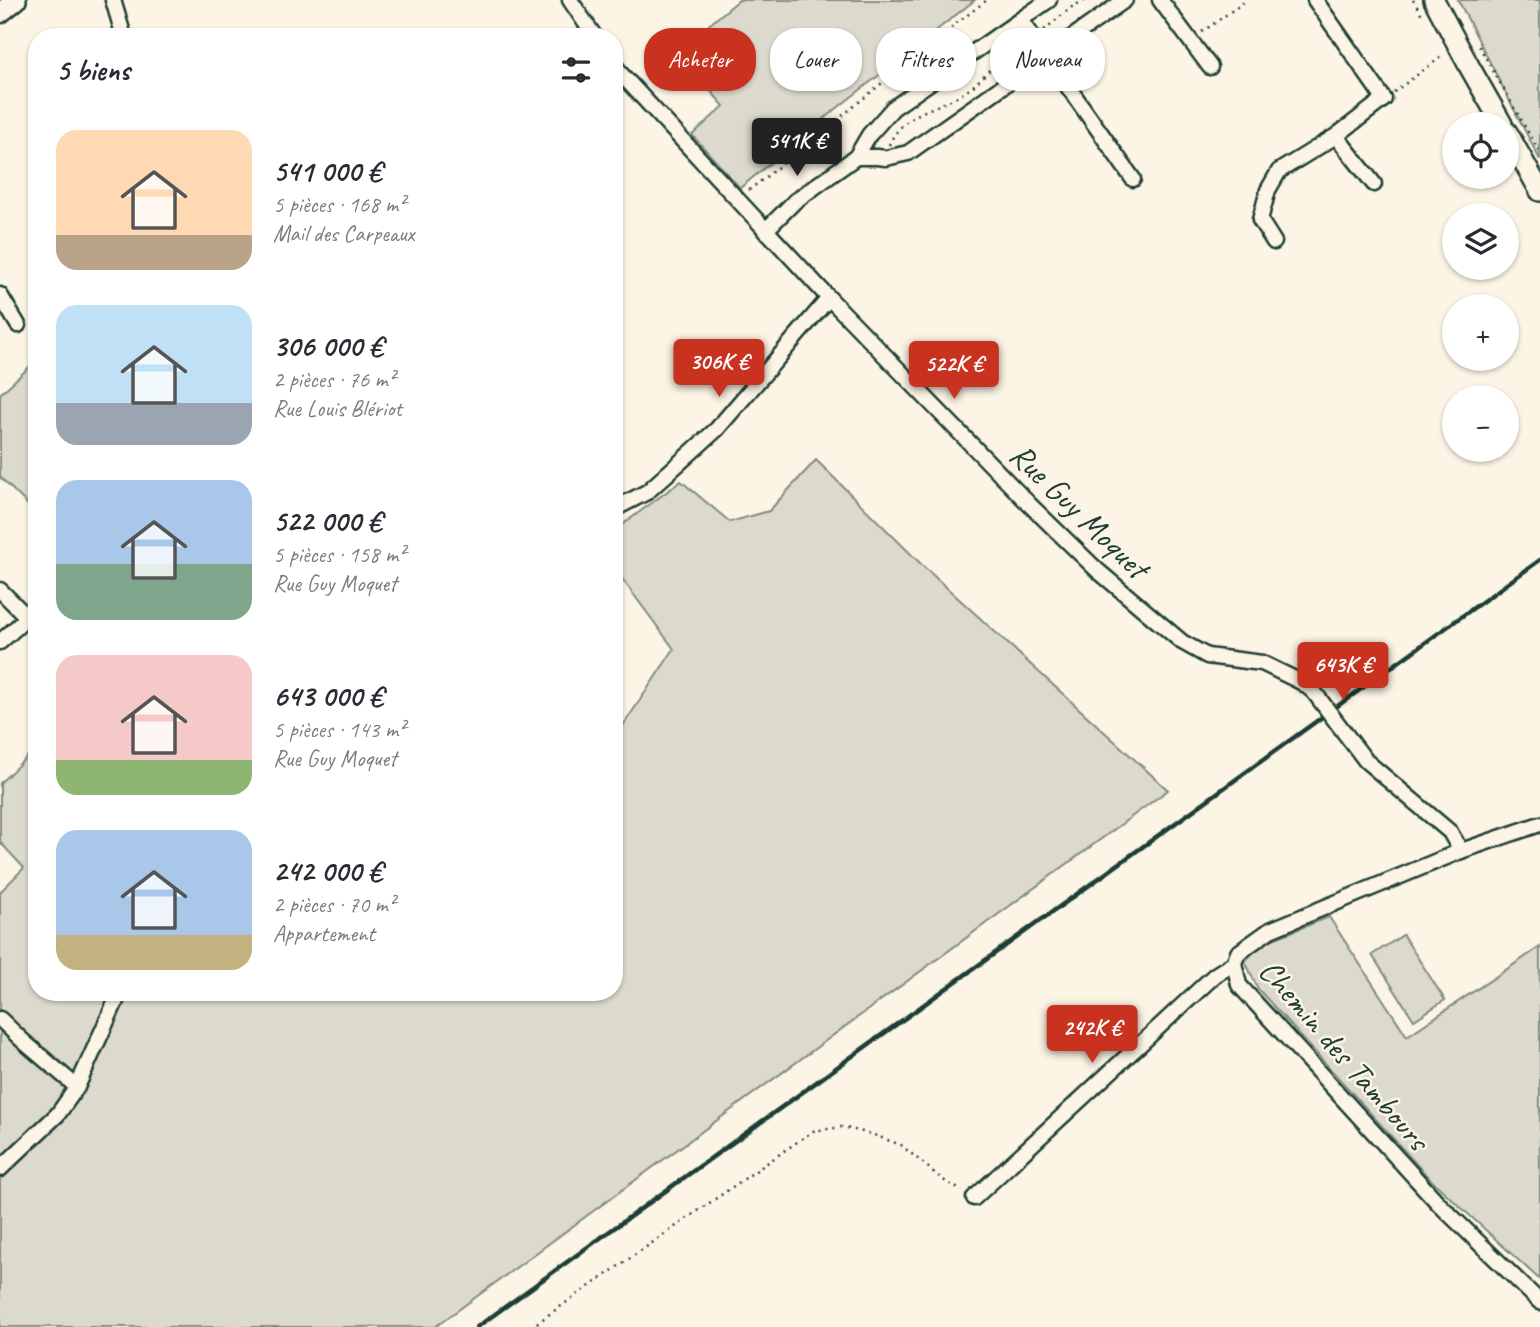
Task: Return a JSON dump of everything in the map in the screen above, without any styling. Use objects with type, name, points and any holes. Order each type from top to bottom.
[{"type":"main road","points":[[0,13],[16,0]]},
{"type":"main road","points":[[1434,0],[1495,112]]},
{"type":"main road","points":[[1519,153],[1540,191]]},
{"type":"street","points":[[113,0],[121,28]]},
{"type":"street","points":[[570,0],[589,28]]},
{"type":"street","points":[[1009,28],[1049,0]]},
{"type":"street","points":[[1086,28],[1125,0]]},
{"type":"street","points":[[1160,0],[1210,67]]},
{"type":"street","points":[[1274,242],[1260,220],[1268,190],[1279,171],[1336,136],[1384,99],[1315,0]]},
{"type":"street","points":[[1021,20],[1026,28]]},
{"type":"street","points":[[765,231],[796,201],[856,158],[869,135],[893,108],[990,41]]},
{"type":"street","name":"Rue Guy Moquet","points":[[623,76],[829,298],[1029,504],[1097,570],[1182,642],[1207,656],[1262,663],[1303,683],[1314,692],[1366,761],[1450,832],[1461,851]]},
{"type":"street","points":[[856,158],[886,158],[908,153],[996,91]]},
{"type":"street","points":[[1070,91],[1133,179]]},
{"type":"street","points":[[1336,136],[1374,184]]},
{"type":"street","points":[[0,295],[18,325]]},
{"type":"street","points":[[623,504],[647,492],[717,429],[829,298]]},
{"type":"street","points":[[0,590],[28,610]]},
{"type":"street","points":[[0,642],[28,617]]},
{"type":"street","points":[[1461,851],[1540,824]]},
{"type":"street","name":"Chemin des Tambours","points":[[1461,851],[1270,930],[1238,953],[1234,963],[1239,985],[1440,1205],[1540,1303]]},
{"type":"street","points":[[974,1198],[1215,975],[1234,963]]},
{"type":"street","points":[[0,1169],[58,1114],[77,1087],[117,1001]]},
{"type":"street","points":[[0,1018],[77,1087]]},
{"type":"path","points":[[737,200],[987,0]]},
{"type":"path","points":[[1046,28],[1073,6],[1086,0]]},
{"type":"path","points":[[1190,41],[1247,0]]},
{"type":"path","points":[[1384,99],[1444,55]]},
{"type":"path","points":[[886,158],[890,142],[902,125],[922,111],[968,90],[990,69]]},
{"type":"path","points":[[531,1327],[813,1132],[842,1127],[901,1145],[943,1180],[974,1198]]},
{"type":"shaded area","points":[[739,0],[975,0],[939,28],[876,28],[876,78],[862,89],[862,28],[770,28],[770,91],[859,91],[740,188],[692,135],[724,106],[711,91],[756,91],[756,28],[705,28]]},
{"type":"shaded area","points":[[1458,0],[1540,0],[1540,160],[1519,119],[1519,112],[1515,112]]},
{"type":"shaded area","points":[[28,368],[28,505],[0,477],[0,394]]},
{"type":"shaded area","points":[[816,460],[924,567],[1168,790],[435,1327],[0,1327],[0,892],[24,868],[0,842],[0,783],[28,756],[28,1001],[623,1001],[623,726],[674,649],[623,580],[623,524],[681,481],[730,522],[769,511]]},
{"type":"shaded area","points":[[1329,917],[1407,1036],[1540,947],[1540,1280],[1429,1178],[1258,989],[1245,961],[1263,943]]},
{"type":"shaded area","points":[[1403,935],[1445,1000],[1414,1020],[1372,955]]},
{"type":"railway","points":[[477,1327],[1540,560]]}]
